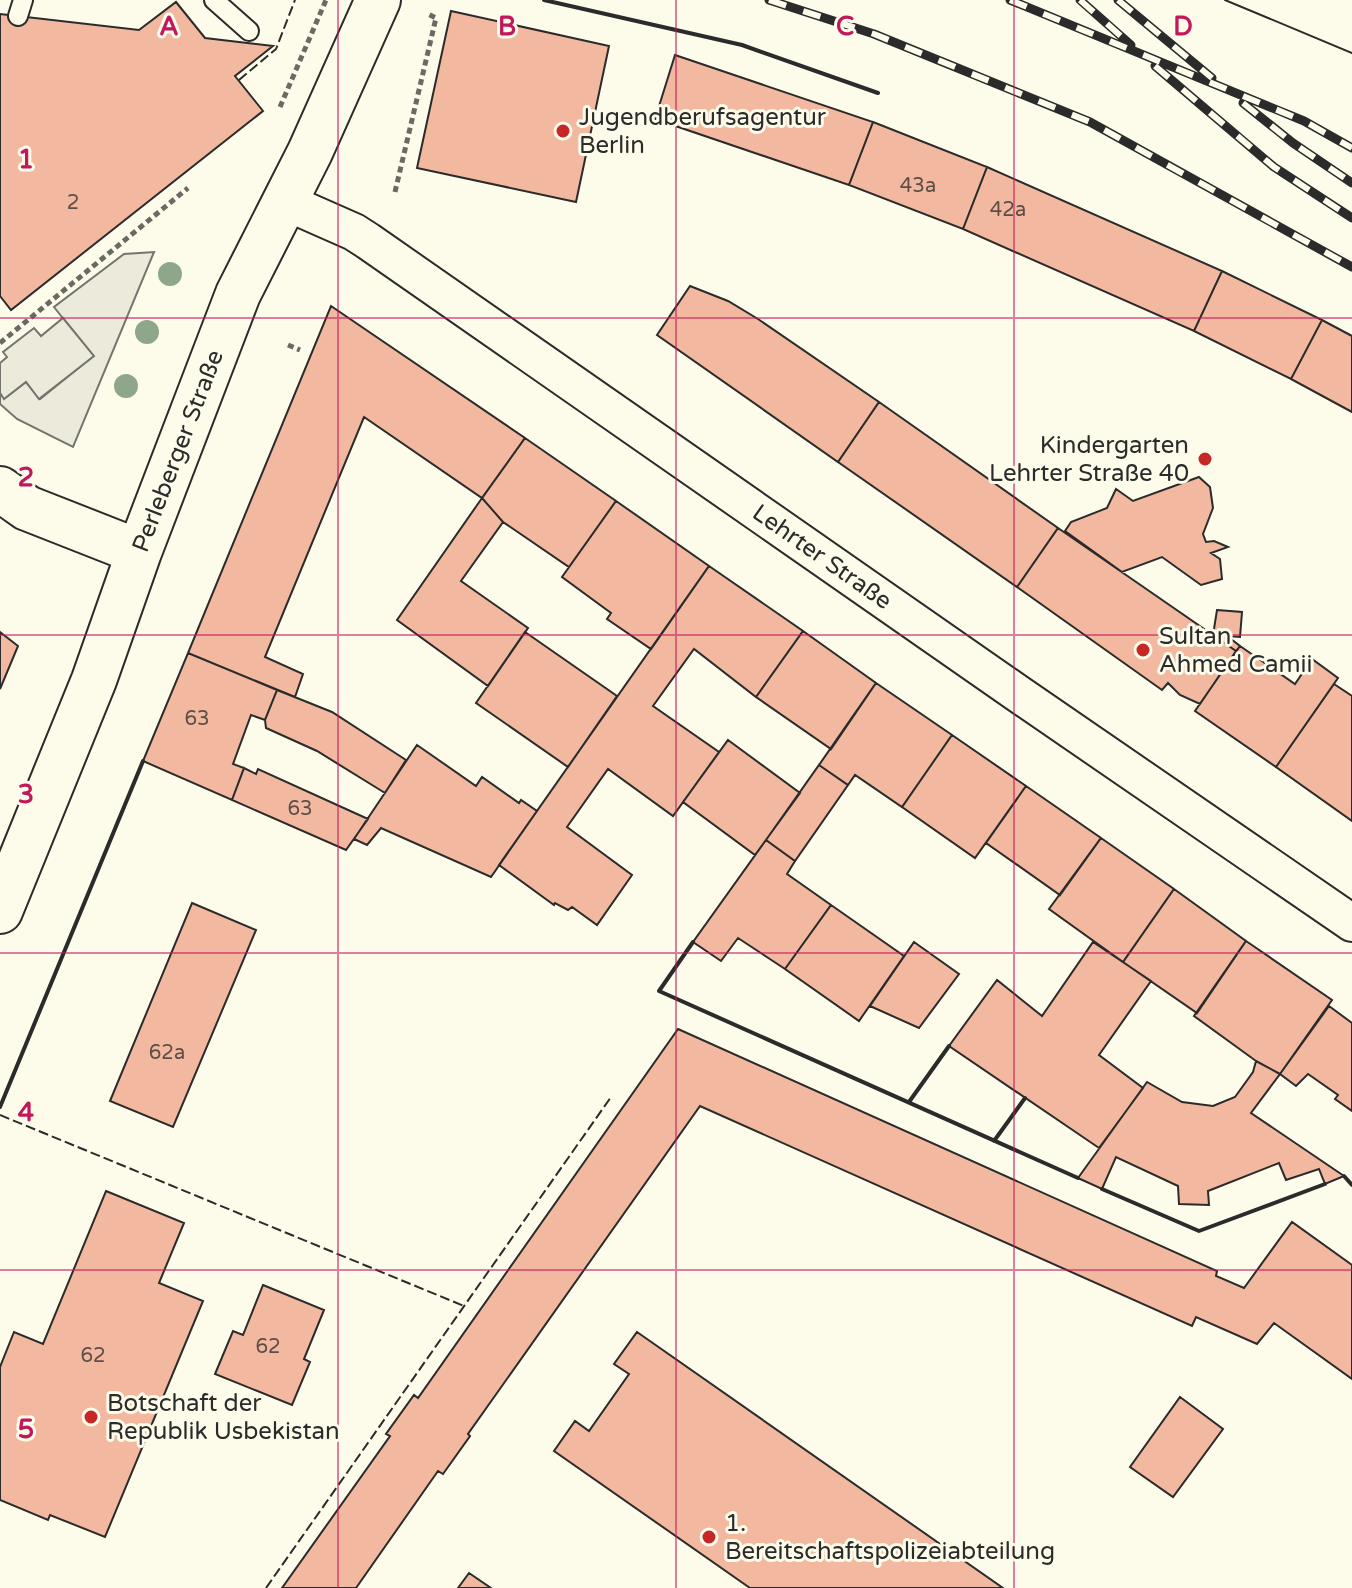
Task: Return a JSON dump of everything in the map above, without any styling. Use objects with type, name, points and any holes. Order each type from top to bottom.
[{"type":"main road","name":"Perleberger Straße","points":[[6,894],[94,680],[139,552],[249,269],[286,202],[378,0]]},
{"type":"main road","points":[[0,489],[27,508],[139,552]]},
{"type":"street","name":"Lehrter Straße","points":[[286,202],[368,241],[1352,923]]},
{"type":"lane","points":[[214,0],[249,31]]},
{"type":"path","points":[[278,112],[326,0]]},
{"type":"path","points":[[395,192],[436,18],[428,14]]},
{"type":"path","points":[[0,343],[188,188]]},
{"type":"path","points":[[288,345],[300,350]]},
{"type":"shaded area","points":[[154,252],[73,447],[17,419],[0,404],[0,393],[5,398],[26,382],[40,399],[93,356],[54,307],[124,254]]},
{"type":"shaded area","points":[[63,318],[94,356],[39,399],[26,382],[4,399],[0,393],[0,363],[7,357],[3,352],[34,328],[41,336]]},
{"type":"building","points":[[176,2],[205,38],[273,46],[235,76],[263,111],[11,310],[0,296],[0,14],[139,30]]},
{"type":"building","points":[[451,11],[609,46],[576,202],[417,168]]},
{"type":"building","points":[[675,55],[873,122],[849,185],[655,119]]},
{"type":"building","points":[[873,122],[987,167],[963,229],[849,185]]},
{"type":"building","points":[[987,167],[1222,271],[1194,331],[963,229]]},
{"type":"building","points":[[1222,271],[1322,320],[1291,379],[1194,331]]},
{"type":"building","points":[[690,286],[728,301],[758,319],[879,402],[838,462],[657,335]]},
{"type":"building","points":[[331,306],[525,438],[482,498],[364,417],[265,657],[303,674],[295,697],[188,653]]},
{"type":"building","points":[[1322,320],[1352,336],[1352,412],[1291,379]]},
{"type":"building","points":[[879,402],[1058,528],[1017,587],[838,462]]},
{"type":"building","points":[[525,438],[616,501],[569,567],[503,522],[482,498]]},
{"type":"building","points":[[1199,477],[1210,487],[1213,508],[1203,534],[1206,542],[1214,541],[1228,547],[1211,553],[1220,559],[1222,579],[1201,585],[1162,557],[1122,572],[1065,531],[1071,522],[1107,508],[1116,489],[1133,501]]},
{"type":"building","points":[[482,498],[503,522],[461,581],[528,628],[488,686],[397,620]]},
{"type":"building","points":[[616,501],[709,566],[651,649],[607,619],[611,613],[562,577]]},
{"type":"building","points":[[1058,528],[1236,651],[1200,704],[1180,695],[1168,683],[1162,690],[1017,587]]},
{"type":"building","points":[[709,566],[803,631],[756,697],[694,649],[653,706],[719,752],[673,816],[608,769],[567,827],[632,875],[597,925],[572,907],[568,910],[554,905],[499,865]]},
{"type":"building","points":[[1217,610],[1242,612],[1240,637],[1227,636],[1240,646],[1236,651],[1213,635]]},
{"type":"building","points":[[803,631],[876,683],[831,749],[756,697]]},
{"type":"building","points":[[0,632],[18,646],[0,689]]},
{"type":"building","points":[[525,632],[617,696],[568,767],[476,703]]},
{"type":"building","points":[[1240,646],[1295,684],[1312,659],[1338,678],[1276,767],[1195,711]]},
{"type":"building","points":[[188,653],[277,690],[265,720],[251,715],[233,764],[244,768],[232,800],[143,761]]},
{"type":"building","points":[[876,683],[952,735],[902,807],[855,775],[848,785],[819,765]]},
{"type":"building","points":[[1334,684],[1352,696],[1352,821],[1276,767]]},
{"type":"building","points":[[277,690],[332,712],[406,760],[385,793],[317,751],[266,728],[265,720]]},
{"type":"building","points":[[952,735],[1026,786],[975,858],[902,807]]},
{"type":"building","points":[[728,740],[800,793],[755,855],[683,802]]},
{"type":"building","points":[[417,745],[476,786],[482,777],[519,803],[521,800],[537,811],[491,877],[381,828],[367,845],[354,839]]},
{"type":"building","points":[[819,765],[848,785],[795,861],[766,840]]},
{"type":"building","points":[[244,768],[256,774],[258,769],[368,819],[346,850],[232,800]]},
{"type":"building","points":[[1026,786],[1101,838],[1060,895],[986,843]]},
{"type":"building","points":[[1101,838],[1174,889],[1123,962],[1049,909]]},
{"type":"building","points":[[766,840],[795,861],[787,874],[831,905],[785,969],[738,938],[721,961],[693,942]]},
{"type":"building","points":[[1174,889],[1246,941],[1197,1013],[1123,962]]},
{"type":"building","points":[[192,903],[256,930],[173,1127],[110,1101]]},
{"type":"building","points":[[831,905],[904,956],[859,1021],[785,969]]},
{"type":"building","points":[[1246,941],[1332,1000],[1280,1074],[1256,1061],[1194,1016]]},
{"type":"building","points":[[914,942],[959,974],[919,1028],[870,1006]]},
{"type":"building","points":[[1093,942],[1151,981],[1099,1055],[1143,1088],[1099,1148],[949,1046],[997,980],[1042,1016]]},
{"type":"building","points":[[1329,1006],[1352,1023],[1352,1111],[1335,1099],[1338,1095],[1308,1074],[1296,1086],[1280,1074]]},
{"type":"building","points":[[678,1029],[1217,1271],[1216,1276],[1244,1288],[1292,1222],[1352,1265],[1352,1379],[1274,1323],[1257,1344],[1196,1317],[1192,1326],[700,1106],[468,1434],[470,1436],[443,1474],[438,1471],[356,1588],[282,1588],[390,1436],[386,1434],[414,1395],[418,1398]]},
{"type":"building","points":[[1256,1061],[1280,1074],[1251,1113],[1344,1176],[1325,1184],[1319,1169],[1286,1180],[1279,1163],[1208,1191],[1209,1205],[1179,1204],[1178,1186],[1116,1157],[1102,1189],[1078,1178],[1147,1082],[1182,1102],[1213,1106],[1235,1097],[1253,1072]]},
{"type":"building","points":[[106,1191],[184,1223],[159,1283],[203,1301],[105,1537],[50,1515],[48,1520],[0,1500],[0,1367],[14,1332],[43,1344]]},
{"type":"building","points":[[263,1285],[324,1310],[304,1359],[310,1362],[292,1405],[215,1374],[233,1331],[243,1335]]},
{"type":"building","points":[[637,1332],[1003,1588],[750,1588],[554,1451],[575,1421],[589,1431],[629,1374],[614,1364]]},
{"type":"building","points":[[1180,1397],[1223,1429],[1173,1497],[1130,1467]]},
{"type":"building","points":[[469,1573],[491,1588],[458,1588]]},
{"type":"tram line","points":[[1225,0],[1352,53]]},
{"type":"railway","points":[[769,0],[874,34],[1090,122],[1352,267]]},
{"type":"railway","points":[[1010,0],[1304,121],[1352,148]]},
{"type":"railway","points":[[1080,0],[1131,45]]},
{"type":"railway","points":[[1118,0],[1212,78]]},
{"type":"railway","points":[[1155,66],[1274,167],[1352,218]]},
{"type":"railway","points":[[1243,103],[1293,143],[1352,183]]},
{"type":"fence","points":[[239,80],[276,49],[295,0]]},
{"type":"fence","points":[[266,1588],[611,1097]]},
{"type":"fence","points":[[0,1115],[464,1306]]},
{"type":"wall","points":[[544,0],[742,45],[878,93]]},
{"type":"wall","points":[[0,1107],[143,761]]},
{"type":"wall","points":[[693,942],[659,991],[1078,1178]]},
{"type":"wall","points":[[909,1102],[949,1046]]},
{"type":"wall","points":[[994,1141],[1025,1098]]},
{"type":"wall","points":[[1344,1176],[1352,1185]]},
{"type":"wall","points":[[1102,1189],[1199,1231],[1325,1184]]},
{"type":"place","name":"Jugendberufsagentur Berlin","points":[[563,131]]},
{"type":"place","name":"Kindergarten Lehrter Straße 40","points":[[1205,459]]},
{"type":"place","name":"Sultan Ahmed Camii","points":[[1143,650]]},
{"type":"place","name":"Botschaft der Republik Usbekistan","points":[[91,1417]]},
{"type":"place","name":"1. Bereitschaftspolizeiabteilung","points":[[709,1537]]}]
